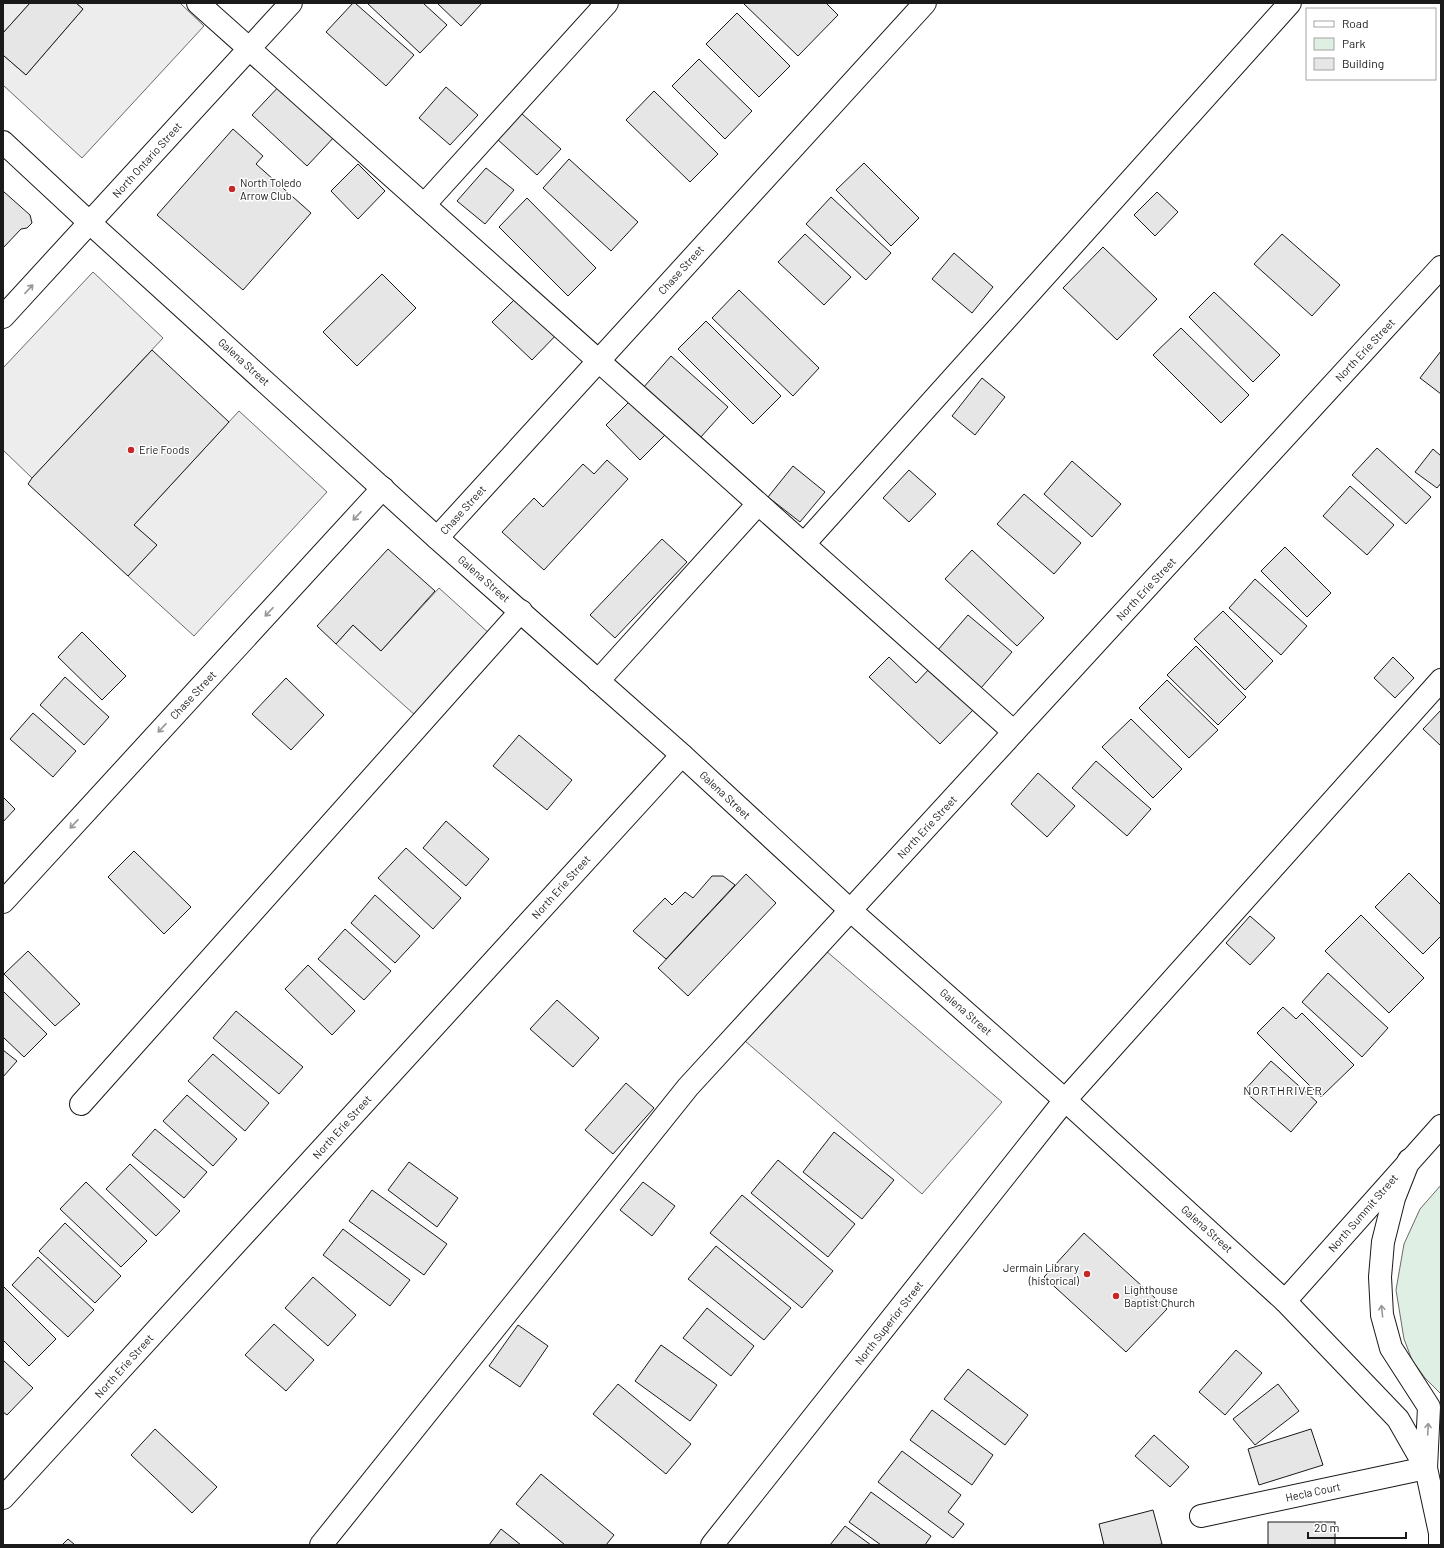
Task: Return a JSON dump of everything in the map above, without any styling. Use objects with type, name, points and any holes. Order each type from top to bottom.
[{"type":"street","points":[[198,3],[1014,732]]},
{"type":"street","name":"North Ontario Street","points":[[3,317],[291,3]]},
{"type":"street","points":[[424,205],[607,3]]},
{"type":"street","name":"Chase Street","points":[[437,538],[925,3]]},
{"type":"street","points":[[804,544],[1290,3]]},
{"type":"street","name":"Galena Street","points":[[3,142],[437,538],[682,755],[850,910],[1065,1100],[1285,1301],[1398,1418],[1426,1468]]},
{"type":"street","name":"North Erie Street","points":[[321,1545],[688,1086],[1441,267]]},
{"type":"street","name":"Chase Street","points":[[3,902],[383,488]]},
{"type":"street","points":[[598,681],[758,504]]},
{"type":"street","points":[[81,1104],[521,612]]},
{"type":"street","name":"North Superior Street","points":[[712,1545],[1065,1100],[1441,680]]},
{"type":"street","name":"North Erie Street","points":[[3,1498],[682,755]]},
{"type":"street","name":"North Summit Street","points":[[1285,1301],[1409,1160],[1441,1126]]},
{"type":"street","points":[[1409,1160],[1394,1198],[1383,1242],[1380,1277],[1382,1315],[1391,1348],[1429,1407],[1426,1468],[1440,1533],[1440,1545]]},
{"type":"street","name":"Hecla Court","points":[[1200,1516],[1426,1468]]},
{"type":"green space","points":[[1441,1185],[1441,1394],[1425,1378],[1412,1360],[1404,1339],[1396,1290],[1404,1244],[1420,1209]]},
{"type":"shaded area","points":[[3,3],[30,3],[3,33]]},
{"type":"shaded area","points":[[76,3],[180,3],[204,26],[82,158],[3,85],[3,55],[26,75],[83,9]]},
{"type":"shaded area","points":[[93,272],[163,338],[32,478],[3,450],[3,368]]},
{"type":"shaded area","points":[[239,411],[327,492],[194,636],[128,576],[156,545],[134,525]]},
{"type":"shaded area","points":[[439,588],[491,635],[416,716],[336,644],[353,625],[381,651]]},
{"type":"shaded area","points":[[825,950],[1002,1102],[922,1194],[745,1041]]},
{"type":"building","points":[[30,3],[76,3],[83,9],[26,75],[3,55],[3,33]]},
{"type":"building","points":[[353,3],[355,3],[414,55],[386,86],[326,32]]},
{"type":"building","points":[[367,3],[423,3],[447,25],[420,53]]},
{"type":"building","points":[[437,3],[482,3],[461,26]]},
{"type":"building","points":[[826,3],[838,15],[798,56],[744,4]]},
{"type":"building","points":[[737,13],[790,66],[759,97],[706,44]]},
{"type":"building","points":[[699,59],[752,111],[725,139],[672,86]]},
{"type":"building","points":[[283,82],[337,134],[307,166],[252,115]]},
{"type":"building","points":[[446,87],[478,115],[450,145],[419,118]]},
{"type":"building","points":[[654,91],[718,154],[690,182],[626,120]]},
{"type":"building","points":[[521,113],[561,149],[537,175],[497,139]]},
{"type":"building","name":"North Toledo Arrow Club","points":[[233,129],[263,156],[256,164],[311,213],[243,290],[157,215]]},
{"type":"building","points":[[569,159],[638,222],[611,251],[543,188]]},
{"type":"building","points":[[864,163],[919,218],[891,246],[836,190]]},
{"type":"building","points":[[358,164],[385,191],[358,219],[331,191]]},
{"type":"building","points":[[486,168],[514,190],[485,224],[457,201]]},
{"type":"building","points":[[3,191],[30,215],[32,223],[27,228],[21,229],[3,248]]},
{"type":"building","points":[[1157,192],[1178,212],[1155,236],[1134,215]]},
{"type":"building","points":[[831,197],[891,253],[866,280],[806,224]]},
{"type":"building","points":[[527,198],[596,268],[568,296],[499,227]]},
{"type":"building","points":[[805,234],[851,277],[824,305],[778,262]]},
{"type":"building","points":[[1282,234],[1340,285],[1312,316],[1254,264]]},
{"type":"building","points":[[1103,247],[1157,299],[1117,340],[1063,288]]},
{"type":"building","points":[[954,253],[993,287],[972,313],[932,279]]},
{"type":"building","points":[[382,274],[416,308],[357,366],[323,332]]},
{"type":"building","points":[[739,290],[819,368],[793,396],[712,318]]},
{"type":"building","points":[[1214,292],[1280,355],[1253,382],[1189,317]]},
{"type":"building","points":[[521,293],[560,331],[532,360],[492,322]]},
{"type":"building","points":[[706,321],[781,396],[753,424],[678,349]]},
{"type":"building","points":[[1181,328],[1249,395],[1221,423],[1153,355]]},
{"type":"building","name":"Erie Foods","points":[[152,350],[229,422],[134,525],[157,545],[128,576],[28,484]]},
{"type":"building","points":[[1441,351],[1441,394],[1420,378]]},
{"type":"building","points":[[671,356],[728,407],[700,438],[643,388]]},
{"type":"building","points":[[982,378],[1005,397],[975,435],[952,416]]},
{"type":"building","points":[[633,398],[667,433],[640,460],[606,425]]},
{"type":"building","points":[[1377,448],[1431,497],[1406,524],[1352,475]]},
{"type":"building","points":[[1433,449],[1441,456],[1441,483],[1437,488],[1415,472]]},
{"type":"building","points":[[607,460],[628,479],[544,570],[502,532],[534,498],[543,507],[583,464],[594,474]]},
{"type":"building","points":[[1072,461],[1121,504],[1092,537],[1044,494]]},
{"type":"building","points":[[793,466],[825,492],[800,522],[768,497]]},
{"type":"building","points":[[909,470],[936,494],[909,522],[883,498]]},
{"type":"building","points":[[1350,486],[1394,525],[1367,555],[1323,516]]},
{"type":"building","points":[[1024,494],[1081,543],[1054,574],[997,524]]},
{"type":"building","points":[[662,539],[687,562],[615,638],[590,615]]},
{"type":"building","points":[[1285,547],[1331,593],[1307,617],[1261,571]]},
{"type":"building","points":[[388,549],[435,591],[381,651],[353,625],[336,644],[317,626]]},
{"type":"building","points":[[972,550],[1044,618],[1017,646],[945,579]]},
{"type":"building","points":[[1255,579],[1307,626],[1281,655],[1229,608]]},
{"type":"building","points":[[1223,611],[1273,661],[1245,690],[1194,639]]},
{"type":"building","points":[[968,615],[1012,652],[981,688],[937,651]]},
{"type":"building","points":[[82,632],[126,676],[102,700],[58,657]]},
{"type":"building","points":[[1196,646],[1246,697],[1218,725],[1167,675]]},
{"type":"building","points":[[889,657],[916,683],[931,667],[974,709],[940,744],[869,677]]},
{"type":"building","points":[[1393,657],[1414,678],[1395,698],[1374,678]]},
{"type":"building","points":[[65,677],[109,717],[84,745],[40,705]]},
{"type":"building","points":[[286,678],[324,715],[291,750],[252,714]]},
{"type":"building","points":[[1167,680],[1218,730],[1189,758],[1139,708]]},
{"type":"building","points":[[1441,710],[1441,746],[1423,729]]},
{"type":"building","points":[[33,713],[76,751],[53,777],[10,739]]},
{"type":"building","points":[[1131,719],[1182,769],[1153,798],[1102,747]]},
{"type":"building","points":[[519,735],[572,780],[547,810],[493,766]]},
{"type":"building","points":[[1096,761],[1151,809],[1127,836],[1072,788]]},
{"type":"building","points":[[1038,773],[1075,806],[1047,837],[1011,804]]},
{"type":"building","points":[[3,797],[15,809],[3,822]]},
{"type":"building","points":[[446,821],[489,859],[466,886],[423,848]]},
{"type":"building","points":[[406,848],[461,898],[433,929],[378,878]]},
{"type":"building","points":[[134,851],[191,907],[164,934],[108,877]]},
{"type":"building","points":[[1409,873],[1441,905],[1441,936],[1423,954],[1375,907]]},
{"type":"building","points":[[746,874],[776,903],[688,996],[658,968]]},
{"type":"building","points":[[712,876],[723,876],[735,885],[666,959],[633,931],[665,898],[672,905],[685,892],[693,898]]},
{"type":"building","points":[[375,895],[420,936],[395,963],[351,923]]},
{"type":"building","points":[[1361,915],[1424,978],[1389,1013],[1325,951]]},
{"type":"building","points":[[1250,916],[1275,938],[1250,965],[1226,943]]},
{"type":"building","points":[[345,929],[391,971],[364,1000],[318,959]]},
{"type":"building","points":[[28,951],[80,1004],[55,1026],[4,974]]},
{"type":"building","points":[[308,965],[355,1011],[332,1035],[285,989]]},
{"type":"building","points":[[1328,973],[1388,1028],[1362,1057],[1302,1002]]},
{"type":"building","points":[[3,991],[47,1034],[24,1057],[3,1037]]},
{"type":"building","points":[[557,1000],[599,1038],[573,1067],[530,1029]]},
{"type":"building","points":[[1283,1007],[1296,1019],[1302,1013],[1354,1065],[1321,1097],[1257,1033]]},
{"type":"building","points":[[236,1011],[303,1067],[279,1094],[213,1038]]},
{"type":"building","points":[[3,1050],[17,1061],[3,1077]]},
{"type":"building","points":[[213,1054],[269,1103],[245,1131],[188,1081]]},
{"type":"building","points":[[1271,1061],[1317,1102],[1291,1132],[1244,1091]]},
{"type":"building","points":[[626,1083],[654,1108],[613,1154],[585,1130]]},
{"type":"building","points":[[187,1095],[237,1139],[213,1166],[163,1121]]},
{"type":"building","points":[[155,1129],[207,1172],[184,1198],[132,1155]]},
{"type":"building","points":[[834,1132],[894,1180],[862,1219],[803,1172]]},
{"type":"building","points":[[778,1160],[855,1224],[828,1257],[751,1193]]},
{"type":"building","points":[[409,1162],[458,1198],[437,1227],[388,1190]]},
{"type":"building","points":[[130,1164],[180,1211],[156,1236],[106,1189]]},
{"type":"building","points":[[86,1182],[147,1241],[121,1267],[60,1209]]},
{"type":"building","points":[[643,1182],[675,1206],[652,1236],[620,1210]]},
{"type":"building","points":[[372,1190],[447,1244],[424,1275],[349,1221]]},
{"type":"building","points":[[742,1195],[833,1271],[802,1308],[710,1233]]},
{"type":"building","points":[[65,1223],[121,1276],[95,1303],[39,1251]]},
{"type":"building","points":[[343,1229],[410,1280],[390,1306],[323,1255]]},
{"type":"building","points":[[1084,1233],[1167,1309],[1126,1352],[1044,1277]]},
{"type":"building","points":[[716,1246],[791,1308],[764,1340],[688,1279]]},
{"type":"building","points":[[38,1257],[94,1310],[68,1337],[12,1285]]},
{"type":"building","points":[[313,1277],[356,1315],[328,1346],[285,1308]]},
{"type":"building","points":[[3,1286],[56,1339],[29,1366],[3,1340]]},
{"type":"building","points":[[707,1308],[754,1346],[731,1376],[683,1338]]},
{"type":"building","points":[[274,1324],[314,1360],[286,1391],[245,1355]]},
{"type":"building","points":[[518,1325],[548,1346],[520,1387],[489,1366]]},
{"type":"building","points":[[661,1345],[717,1385],[690,1421],[635,1381]]},
{"type":"building","points":[[1236,1350],[1262,1373],[1225,1415],[1199,1392]]},
{"type":"building","points":[[3,1360],[33,1388],[7,1415],[3,1412]]},
{"type":"building","points":[[968,1369],[1028,1415],[1005,1445],[944,1399]]},
{"type":"building","points":[[618,1384],[691,1444],[666,1474],[593,1414]]},
{"type":"building","points":[[1278,1384],[1299,1411],[1255,1445],[1233,1419]]},
{"type":"building","points":[[932,1410],[993,1455],[972,1485],[910,1440]]},
{"type":"building","points":[[155,1429],[217,1487],[192,1513],[131,1455]]},
{"type":"building","points":[[1311,1429],[1323,1465],[1259,1485],[1248,1449]]},
{"type":"building","points":[[1154,1435],[1189,1467],[1170,1487],[1135,1456]]},
{"type":"building","points":[[902,1451],[961,1495],[948,1512],[964,1524],[953,1538],[878,1482]]},
{"type":"building","points":[[541,1474],[614,1535],[606,1545],[565,1545],[516,1504]]},
{"type":"building","points":[[871,1492],[931,1536],[925,1545],[881,1545],[849,1522]]},
{"type":"building","points":[[1153,1510],[1162,1544],[1104,1545],[1099,1524]]},
{"type":"building","points":[[1268,1522],[1335,1522],[1335,1545],[1268,1545]]},
{"type":"building","points":[[845,1526],[871,1545],[830,1545]]},
{"type":"building","points":[[501,1529],[521,1545],[489,1545]]},
{"type":"building","points":[[68,1539],[75,1545],[62,1545]]},
{"type":"place","name":"North Toledo Arrow Club","points":[[232,189]]},
{"type":"place","name":"Erie Foods","points":[[131,450]]},
{"type":"place","name":"Jermain Library (historical)","points":[[1087,1274]]},
{"type":"place","name":"Lighthouse Baptist Church","points":[[1116,1296]]},
{"type":"district","name":"NORTHRIVER","points":[[1283,1091]]}]
